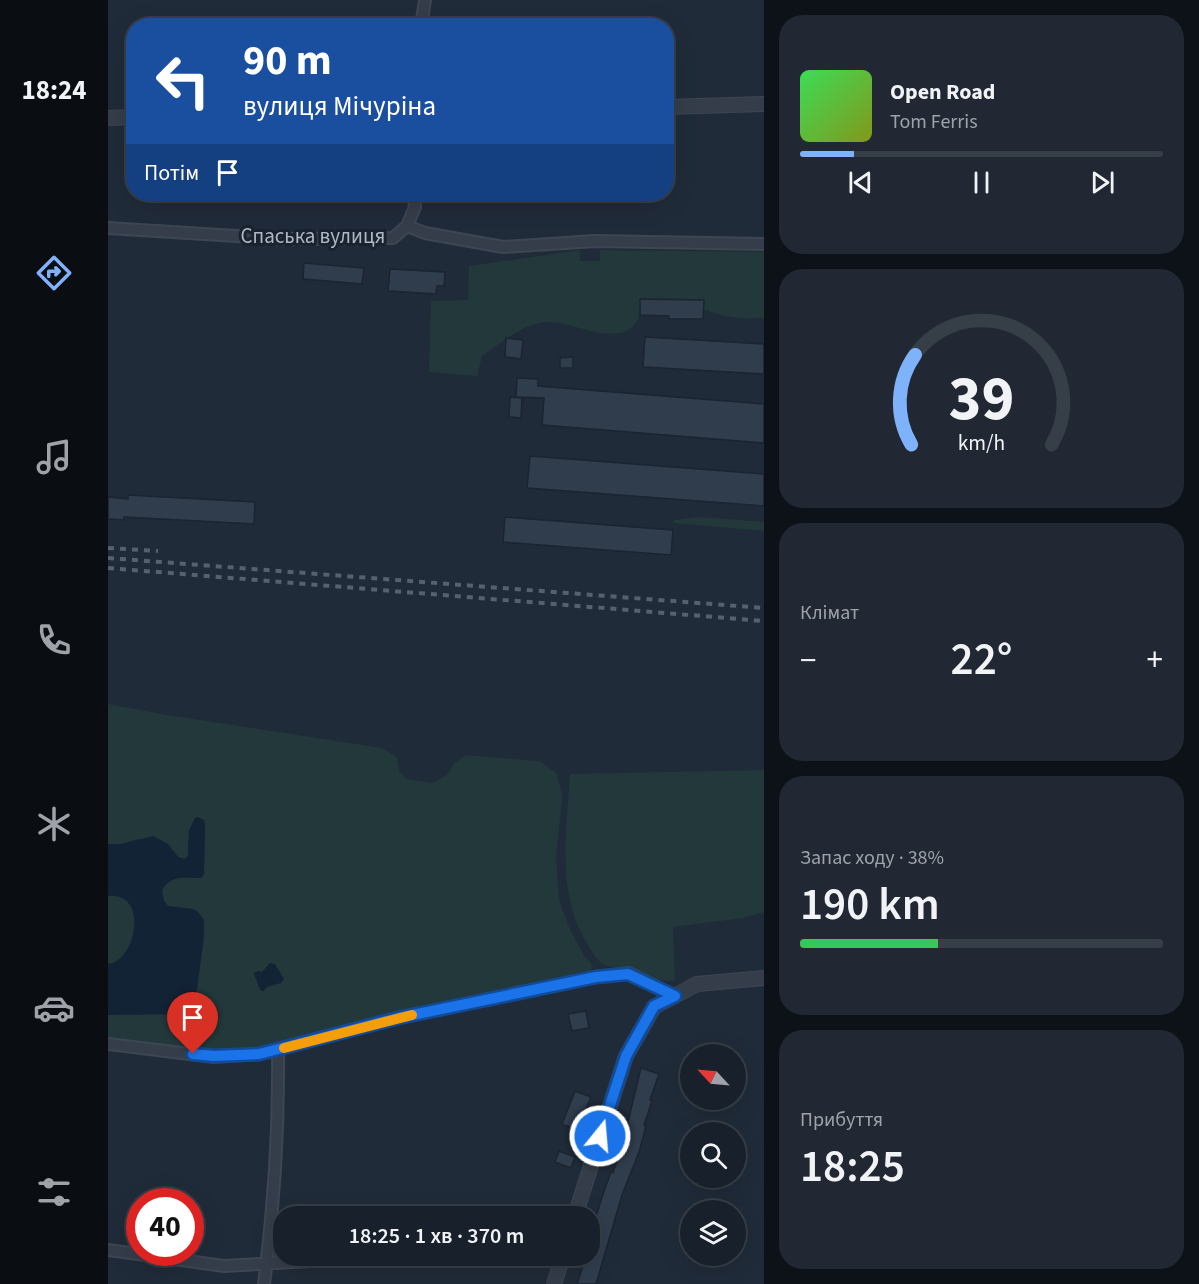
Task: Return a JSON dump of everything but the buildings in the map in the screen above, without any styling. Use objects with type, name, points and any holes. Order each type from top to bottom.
[{"type":"street","points":[[423,18],[425,0]]},
{"type":"street","points":[[674,107],[764,104]]},
{"type":"street","points":[[108,118],[126,117]]},
{"type":"street","points":[[406,226],[415,207],[415,201]]},
{"type":"street","name":"Спаська вулиця","points":[[108,228],[286,238],[393,238],[406,226],[425,232],[503,247],[595,241],[764,244]]},
{"type":"street","points":[[108,1044],[214,1056],[259,1054],[398,1018],[596,977],[628,974],[675,996]]},
{"type":"street","points":[[578,1206],[626,1056],[654,1006],[697,984],[764,978]]},
{"type":"street","points":[[264,1284],[279,1110],[278,1050]]},
{"type":"street","points":[[108,1250],[224,1266],[273,1264]]},
{"type":"street","points":[[554,1284],[560,1266]]},
{"type":"green space","points":[[580,250],[580,261],[600,261],[600,250],[764,252],[764,318],[740,318],[719,314],[703,309],[703,300],[641,299],[639,317],[631,328],[620,333],[593,331],[551,322],[539,323],[516,332],[482,356],[477,376],[429,372],[431,301],[468,300],[469,266]]},
{"type":"green space","points":[[701,517],[764,522],[764,531],[674,523],[674,520]]},
{"type":"green space","points":[[108,704],[382,748],[397,757],[399,770],[406,779],[433,783],[448,774],[454,763],[466,755],[540,761],[556,773],[561,790],[556,856],[559,900],[569,927],[592,968],[589,973],[255,1051],[215,1053],[108,1039],[108,1015],[177,1014],[195,1003],[204,920],[193,910],[168,906],[164,901],[162,890],[174,879],[201,878],[204,874],[204,820],[189,830],[188,856],[185,859],[178,857],[172,849],[137,839],[122,844],[108,844]],"holes":[[[270,964],[276,985],[259,989],[254,973],[262,972]]]},
{"type":"green space","points":[[764,770],[764,912],[743,918],[673,927],[675,981],[650,978],[609,967],[600,962],[585,940],[570,900],[566,838],[570,774]]},
{"type":"green space","points":[[108,896],[121,898],[130,905],[134,915],[134,928],[126,952],[118,960],[108,964]]},
{"type":"water","points":[[195,818],[204,820],[205,826],[204,874],[201,878],[174,879],[162,890],[164,901],[168,906],[193,909],[204,920],[195,1003],[192,1009],[177,1014],[108,1015],[108,964],[118,960],[126,952],[134,928],[134,915],[130,905],[121,898],[108,896],[108,844],[122,844],[153,836],[168,844],[178,857],[185,859],[188,856],[189,830]]},
{"type":"water","points":[[270,963],[275,964],[284,979],[281,983],[261,991],[254,973],[262,972]]},
{"type":"railway","points":[[108,548],[158,551]]},
{"type":"railway","points":[[108,558],[764,608]]},
{"type":"railway","points":[[108,568],[764,621]]},
{"type":"slow traffic","points":[[284,1048],[412,1015]]},
{"type":"route","points":[[193,1054],[214,1056],[259,1054],[398,1018],[596,977],[628,974],[675,996],[654,1006],[626,1056],[600,1136]]}]
